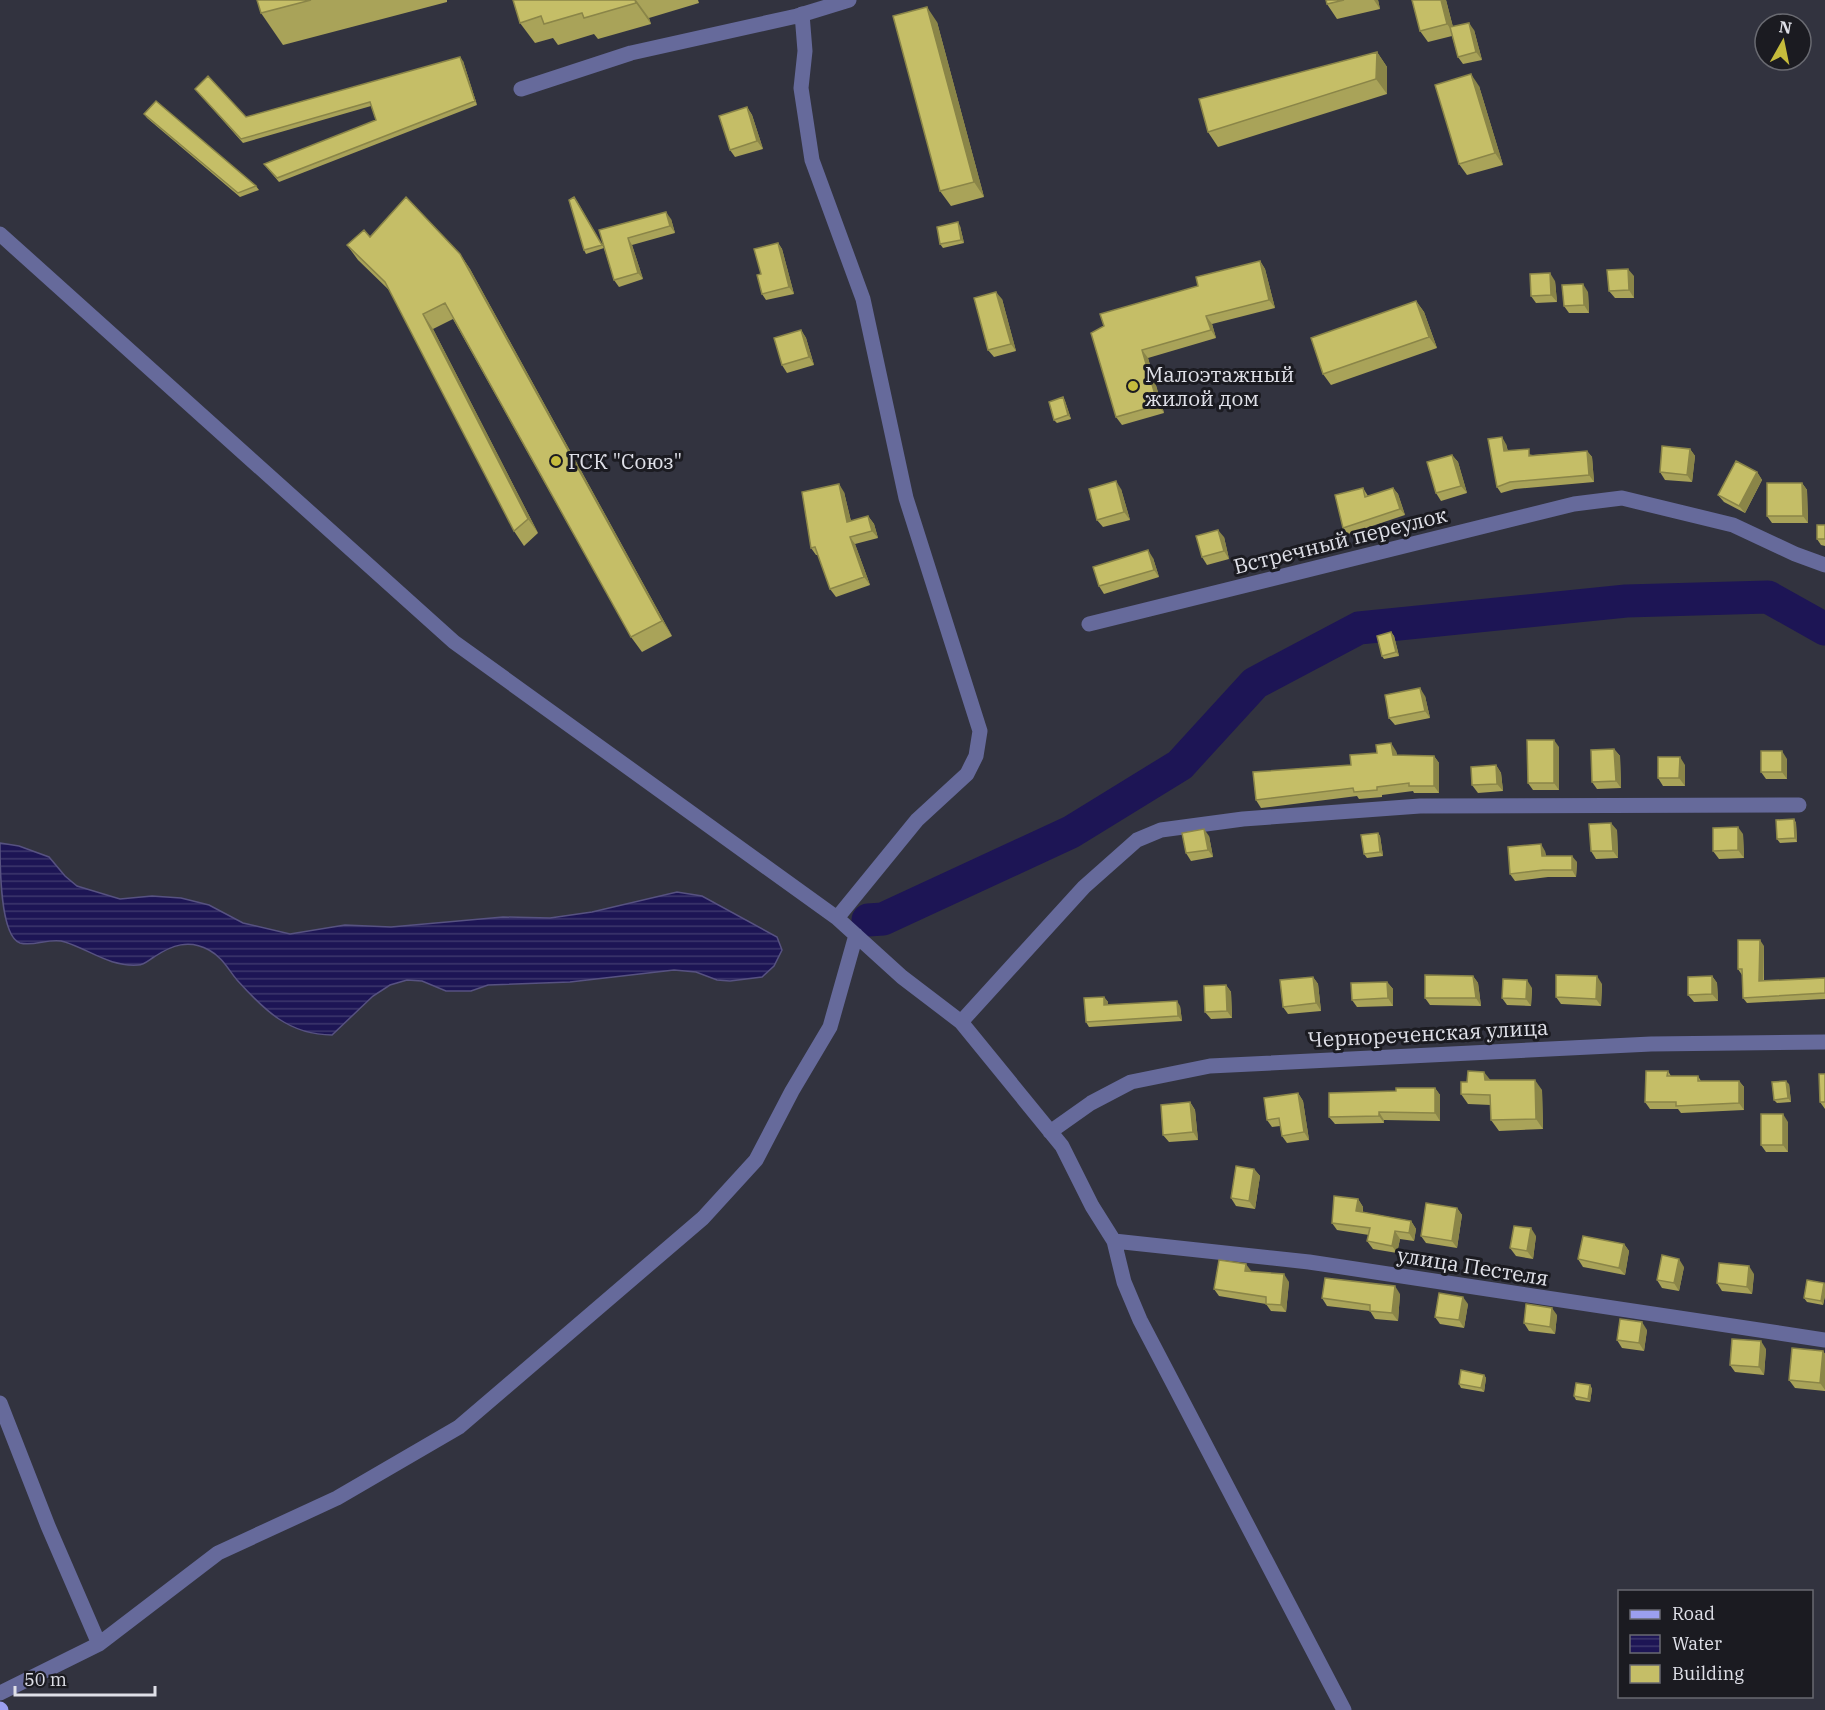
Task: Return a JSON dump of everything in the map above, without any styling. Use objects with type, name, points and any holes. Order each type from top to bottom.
[{"type":"street","points":[[521,89],[631,52],[802,15],[849,0]]},
{"type":"street","points":[[802,15],[805,51],[801,88],[812,160],[863,299],[906,498],[980,731],[976,756],[967,774],[917,820],[837,918]]},
{"type":"street","points":[[0,234],[454,642],[837,918],[902,977],[961,1022],[1062,1146],[1092,1206],[1114,1241],[1124,1282],[1140,1320],[1344,1710]]},
{"type":"street","name":"Встречный переулок","points":[[1089,624],[1601,500],[1622,498],[1733,525],[1795,554],[1825,565]]},
{"type":"street","points":[[961,1022],[1084,887],[1137,840],[1161,830],[1243,819],[1420,806],[1799,805]]},
{"type":"street","points":[[0,1693],[99,1644],[218,1553],[337,1498],[459,1427],[703,1218],[756,1161],[792,1091],[830,1027],[856,935]]},
{"type":"street","name":"Чернореченская улица","points":[[1050,1132],[1091,1103],[1131,1082],[1210,1066],[1651,1044],[1825,1042]]},
{"type":"street","name":"улица Пестеля","points":[[1114,1241],[1309,1262],[1825,1340]]},
{"type":"street","points":[[0,1403],[48,1526],[99,1644]]},
{"type":"water","points":[[0,843],[19,846],[49,857],[77,886],[120,899],[152,896],[181,898],[209,905],[243,923],[290,934],[345,925],[391,927],[503,917],[550,918],[592,912],[677,892],[702,896],[777,937],[782,950],[774,966],[762,977],[730,981],[717,980],[696,972],[674,970],[570,982],[488,985],[471,991],[446,991],[422,981],[407,980],[390,985],[373,996],[332,1035],[317,1034],[290,1026],[278,1019],[237,980],[218,956],[202,947],[181,945],[167,949],[142,964],[128,965],[109,961],[60,941],[20,943],[13,938],[5,915],[2,899]]},
{"type":"building","points":[[257,0],[311,0],[261,13]]},
{"type":"building","points":[[513,0],[635,0],[636,3],[584,18],[582,13],[544,24],[541,16],[520,23]]},
{"type":"building","points":[[1326,0],[1344,0],[1327,4]]},
{"type":"building","points":[[1412,0],[1441,0],[1447,24],[1420,31]]},
{"type":"building","points":[[927,7],[974,182],[940,191],[893,16]]},
{"type":"building","points":[[1469,23],[1476,52],[1458,57],[1450,27]]},
{"type":"building","points":[[1377,52],[1376,79],[1208,132],[1199,99]]},
{"type":"building","points":[[460,57],[475,101],[277,178],[264,164],[376,120],[370,102],[241,139],[195,89],[208,76],[246,117]]},
{"type":"building","points":[[1471,74],[1495,153],[1459,164],[1435,85]]},
{"type":"building","points":[[156,101],[256,186],[238,193],[144,114]]},
{"type":"building","points":[[747,107],[757,141],[730,150],[719,116]]},
{"type":"building","name":"ГСК \"Союз\"","points":[[406,197],[460,254],[662,621],[631,637],[445,303],[423,314],[528,519],[514,531],[385,282],[347,245],[364,230],[370,237]]},
{"type":"building","points":[[574,197],[602,245],[584,250],[569,200]]},
{"type":"building","points":[[666,212],[670,226],[628,238],[638,273],[614,280],[599,230]]},
{"type":"building","points":[[958,222],[961,240],[940,244],[937,227]]},
{"type":"building","points":[[778,243],[789,287],[762,294],[757,275],[761,274],[754,249]]},
{"type":"building","name":"Малоэтажный жилой дом","points":[[1260,261],[1269,300],[1206,316],[1211,330],[1142,350],[1158,405],[1116,417],[1091,333],[1104,326],[1100,314],[1198,286],[1196,277]]},
{"type":"building","points":[[1628,269],[1629,290],[1609,291],[1607,270]]},
{"type":"building","points":[[1550,273],[1551,295],[1531,296],[1530,274]]},
{"type":"building","points":[[1583,284],[1584,305],[1564,306],[1562,285]]},
{"type":"building","points":[[996,292],[1011,344],[988,350],[974,298]]},
{"type":"building","points":[[1416,301],[1429,337],[1323,374],[1311,338]]},
{"type":"building","points":[[801,330],[809,357],[782,365],[774,338]]},
{"type":"building","points":[[1063,397],[1068,415],[1054,420],[1049,402]]},
{"type":"building","points":[[1502,437],[1504,451],[1529,449],[1529,456],[1587,451],[1589,475],[1510,482],[1497,487],[1488,439]]},
{"type":"building","points":[[1662,446],[1690,449],[1687,475],[1660,472]]},
{"type":"building","points":[[1452,455],[1461,486],[1436,493],[1427,462]]},
{"type":"building","points":[[1736,461],[1757,472],[1739,506],[1718,495]]},
{"type":"building","points":[[1116,481],[1124,512],[1097,520],[1089,489]]},
{"type":"building","points":[[1767,483],[1802,483],[1803,516],[1767,516]]},
{"type":"building","points":[[839,484],[847,522],[868,516],[872,531],[850,537],[864,577],[830,589],[815,547],[811,548],[802,492]]},
{"type":"building","points":[[1363,488],[1365,497],[1393,488],[1400,509],[1343,528],[1335,495]]},
{"type":"building","points":[[1817,525],[1825,525],[1825,539],[1817,539]]},
{"type":"building","points":[[1218,530],[1224,551],[1202,557],[1196,536]]},
{"type":"building","points":[[1148,550],[1154,570],[1099,586],[1093,567]]},
{"type":"building","points":[[1391,632],[1396,652],[1382,656],[1377,636]]},
{"type":"building","points":[[1420,688],[1425,711],[1389,718],[1385,695]]},
{"type":"building","points":[[1527,740],[1554,740],[1554,783],[1528,783]]},
{"type":"building","points":[[1391,743],[1393,755],[1434,756],[1434,786],[1409,786],[1409,783],[1377,787],[1377,790],[1354,792],[1353,788],[1256,800],[1253,772],[1351,765],[1350,755],[1377,753],[1376,745]]},
{"type":"building","points":[[1614,749],[1616,781],[1592,782],[1591,750]]},
{"type":"building","points":[[1761,751],[1782,751],[1782,772],[1761,772]]},
{"type":"building","points":[[1658,757],[1680,757],[1679,778],[1658,778]]},
{"type":"building","points":[[1496,765],[1497,784],[1472,785],[1471,767]]},
{"type":"building","points":[[1794,819],[1795,838],[1777,839],[1776,820]]},
{"type":"building","points":[[1611,823],[1613,851],[1591,851],[1589,824]]},
{"type":"building","points":[[1738,827],[1738,850],[1713,851],[1713,828]]},
{"type":"building","points":[[1204,829],[1208,850],[1186,853],[1182,833]]},
{"type":"building","points":[[1378,833],[1380,852],[1364,854],[1361,835]]},
{"type":"building","points":[[1541,844],[1542,856],[1572,856],[1572,870],[1543,870],[1510,874],[1508,847]]},
{"type":"building","points":[[1738,940],[1760,940],[1759,981],[1825,978],[1825,993],[1743,998],[1742,969],[1738,969]]},
{"type":"building","points":[[1425,975],[1473,976],[1476,998],[1425,998]]},
{"type":"building","points":[[1556,975],[1597,976],[1596,999],[1556,997]]},
{"type":"building","points":[[1712,976],[1712,994],[1688,995],[1688,977]]},
{"type":"building","points":[[1313,977],[1316,1003],[1283,1007],[1280,980]]},
{"type":"building","points":[[1503,979],[1527,980],[1526,999],[1502,998]]},
{"type":"building","points":[[1387,982],[1388,998],[1352,1000],[1351,983]]},
{"type":"building","points":[[1226,985],[1227,1011],[1205,1012],[1204,986]]},
{"type":"building","points":[[1104,997],[1104,1005],[1177,1001],[1178,1016],[1086,1022],[1084,998]]},
{"type":"building","points":[[1468,1071],[1484,1072],[1485,1080],[1535,1080],[1536,1119],[1491,1120],[1490,1095],[1461,1094],[1461,1082],[1467,1082]]},
{"type":"building","points":[[1646,1071],[1668,1071],[1667,1076],[1698,1076],[1698,1081],[1739,1081],[1739,1103],[1676,1106],[1676,1102],[1645,1102]]},
{"type":"building","points":[[1819,1074],[1825,1074],[1825,1102],[1820,1102]]},
{"type":"building","points":[[1786,1081],[1788,1098],[1774,1100],[1772,1082]]},
{"type":"building","points":[[1396,1088],[1435,1088],[1435,1113],[1379,1112],[1379,1116],[1329,1117],[1329,1093],[1396,1091]]},
{"type":"building","points":[[1298,1093],[1304,1132],[1282,1136],[1279,1118],[1267,1120],[1264,1098]]},
{"type":"building","points":[[1190,1102],[1193,1132],[1163,1135],[1161,1105]]},
{"type":"building","points":[[1761,1114],[1783,1114],[1783,1145],[1761,1145]]},
{"type":"building","points":[[1236,1166],[1254,1169],[1249,1201],[1231,1198]]},
{"type":"building","points":[[1334,1196],[1358,1199],[1356,1211],[1411,1221],[1409,1233],[1395,1231],[1392,1246],[1367,1241],[1370,1228],[1332,1223]]},
{"type":"building","points":[[1426,1203],[1457,1208],[1452,1241],[1421,1236]]},
{"type":"building","points":[[1514,1226],[1531,1228],[1527,1251],[1510,1248]]},
{"type":"building","points":[[1583,1236],[1624,1244],[1619,1268],[1578,1259]]},
{"type":"building","points":[[1662,1255],[1679,1259],[1674,1283],[1657,1280]]},
{"type":"building","points":[[1219,1260],[1246,1264],[1245,1271],[1284,1274],[1281,1305],[1266,1304],[1266,1297],[1214,1289]]},
{"type":"building","points":[[1719,1263],[1749,1266],[1747,1287],[1717,1283]]},
{"type":"building","points":[[1325,1278],[1395,1286],[1392,1313],[1370,1311],[1370,1305],[1322,1298]]},
{"type":"building","points":[[1807,1280],[1824,1283],[1821,1301],[1804,1298]]},
{"type":"building","points":[[1439,1293],[1463,1297],[1459,1320],[1435,1317]]},
{"type":"building","points":[[1526,1304],[1552,1308],[1550,1327],[1524,1323]]},
{"type":"building","points":[[1620,1319],[1642,1322],[1639,1343],[1617,1340]]},
{"type":"building","points":[[1732,1339],[1761,1341],[1759,1367],[1730,1365]]},
{"type":"building","points":[[1792,1348],[1823,1351],[1820,1383],[1789,1380]]},
{"type":"building","points":[[1461,1370],[1484,1375],[1481,1388],[1459,1384]]},
{"type":"building","points":[[1576,1383],[1590,1385],[1588,1399],[1574,1396]]},
{"type":"waterway","points":[[868,920],[883,919],[1071,832],[1180,765],[1255,683],[1359,628],[1626,601],[1768,597],[1825,629]]},
{"type":"place","name":"Малоэтажный жилой дом","points":[[1133,386]]},
{"type":"place","name":"ГСК \"Союз\"","points":[[556,461]]}]
